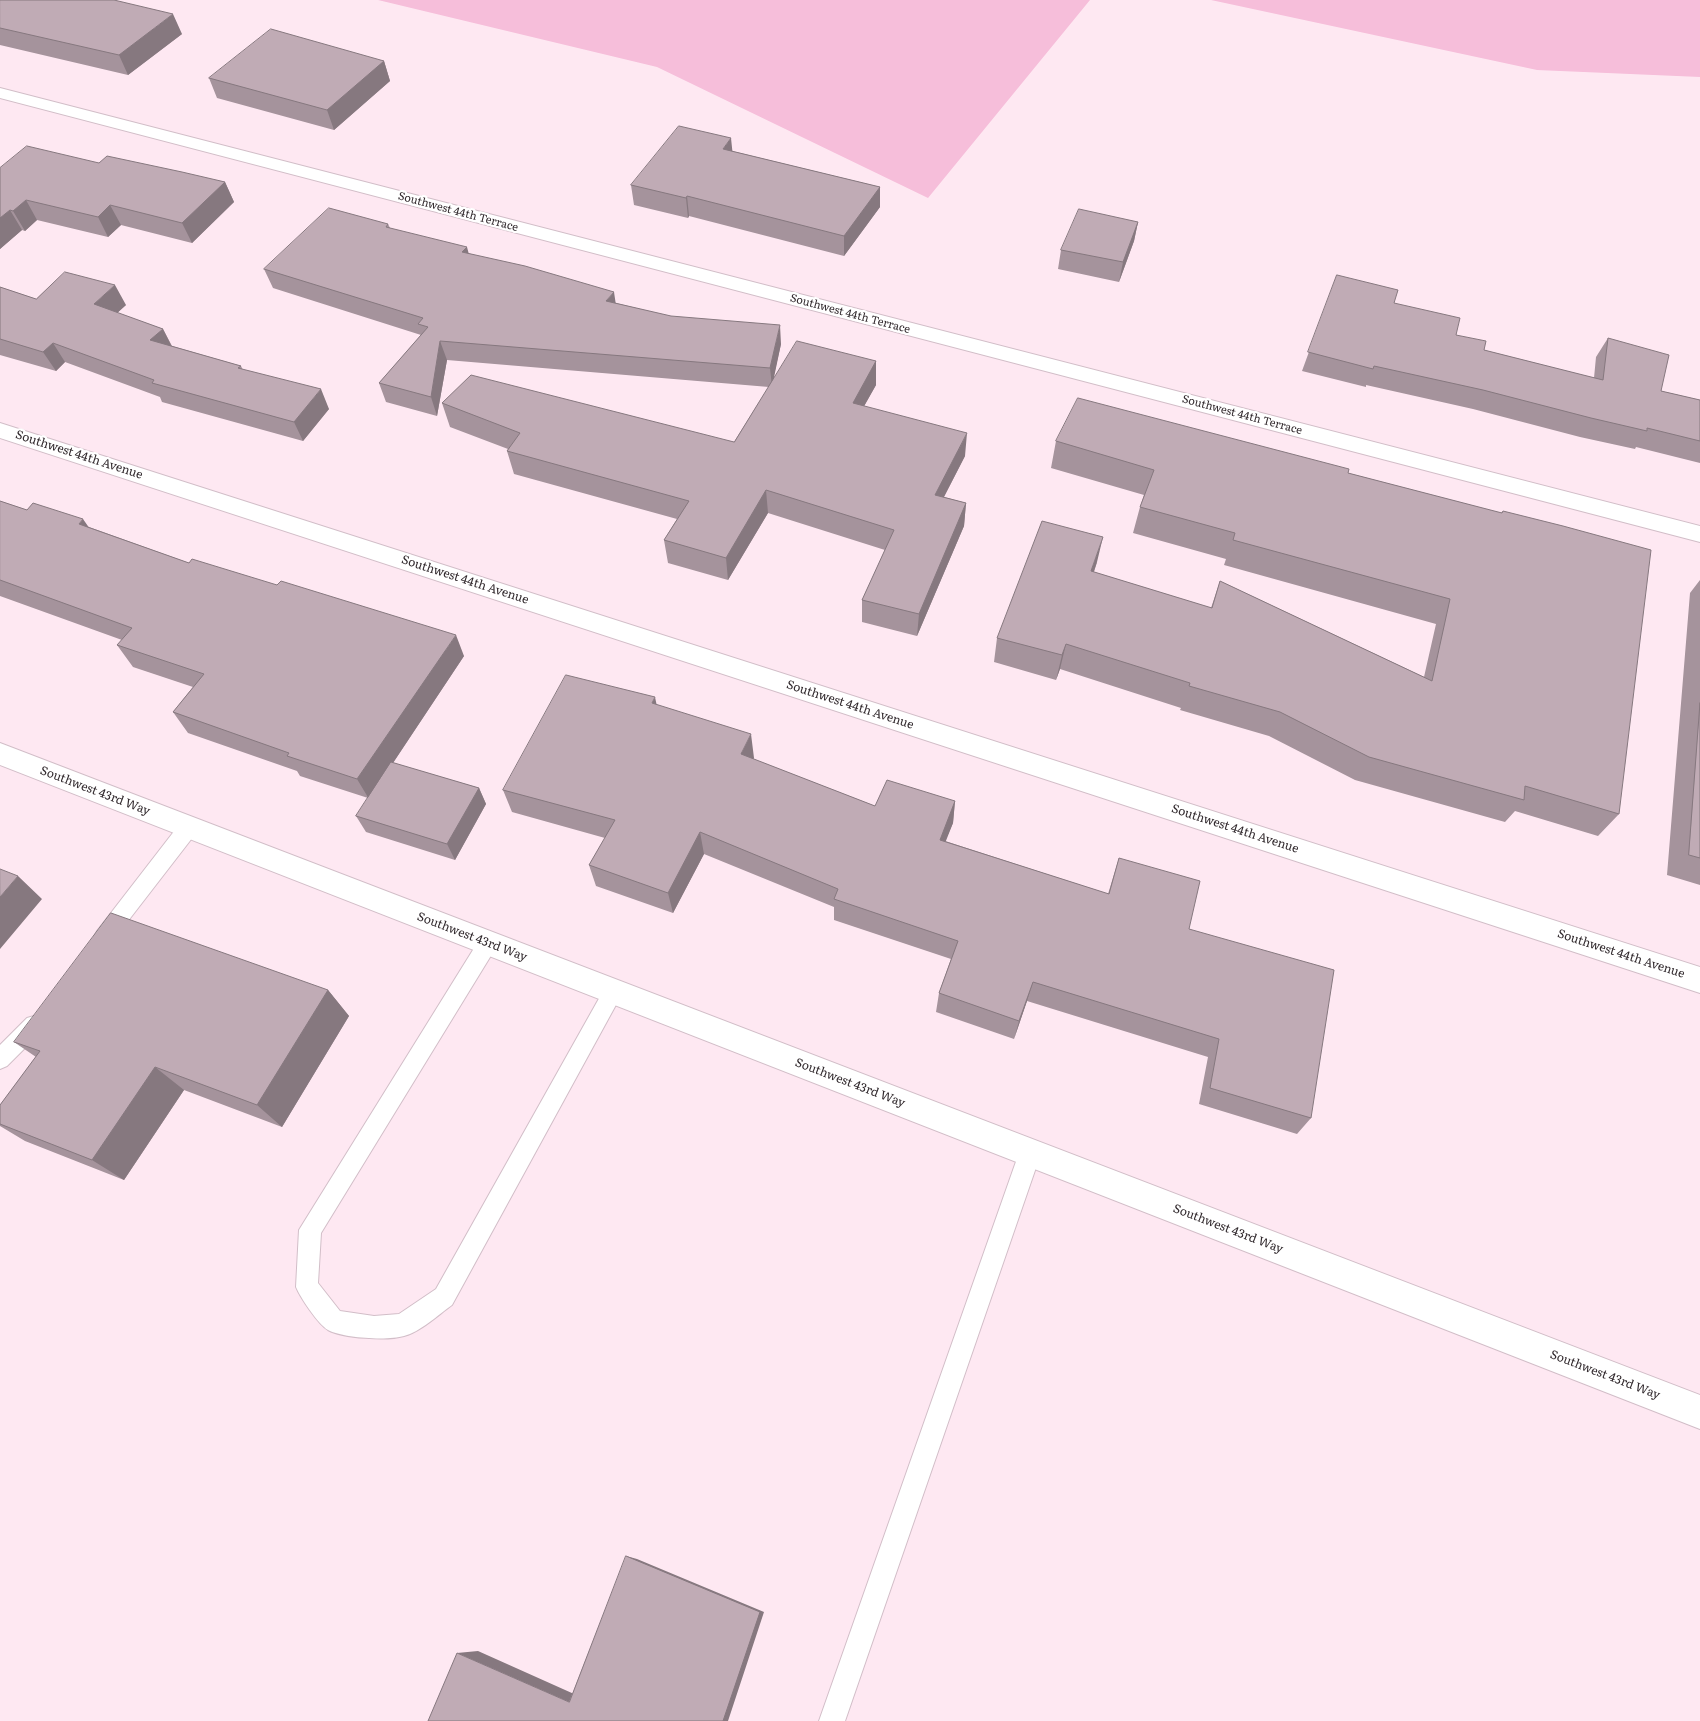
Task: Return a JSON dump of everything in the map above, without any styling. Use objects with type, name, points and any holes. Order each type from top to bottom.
[{"type":"street","name":"Southwest 44th Terrace","points":[[0,93],[1700,534]]},
{"type":"street","name":"Southwest 44th Avenue","points":[[0,430],[1700,980]]},
{"type":"street","name":"Southwest 43rd Way","points":[[0,754],[1700,1412]]},
{"type":"lane","points":[[90,954],[189,827]]},
{"type":"lane","points":[[488,943],[310,1230],[307,1287],[334,1321],[374,1326],[404,1325],[444,1297],[613,992]]},
{"type":"lane","points":[[0,1059],[25,1037],[48,1007]]},
{"type":"lane","points":[[832,1721],[1030,1153]]},
{"type":"shaded area","points":[[378,0],[1090,0],[928,198],[657,67]]},
{"type":"shaded area","points":[[1211,0],[1700,0],[1700,77],[1537,70]]},
{"type":"building","points":[[0,0],[114,0],[173,14],[119,55],[0,28]]},
{"type":"building","points":[[271,29],[384,61],[327,110],[209,78]]},
{"type":"building","points":[[679,126],[731,138],[723,149],[880,187],[844,236],[687,196],[686,198],[631,185]]},
{"type":"building","points":[[27,146],[99,163],[107,156],[225,182],[182,223],[110,205],[98,217],[26,200],[13,211],[10,210],[0,218],[0,168]]},
{"type":"building","points":[[329,208],[388,224],[386,227],[467,247],[462,252],[525,266],[614,292],[606,301],[671,316],[780,325],[770,368],[440,341],[431,397],[379,383],[428,327],[418,324],[423,318],[264,269]]},
{"type":"building","points":[[1079,209],[1138,222],[1123,262],[1061,250]]},
{"type":"building","points":[[65,272],[115,285],[94,304],[163,329],[150,340],[241,366],[238,368],[321,389],[294,422],[152,383],[154,380],[53,343],[43,352],[0,339],[0,287],[36,299]]},
{"type":"building","points":[[1337,275],[1398,290],[1394,303],[1460,318],[1456,335],[1486,341],[1484,350],[1603,380],[1608,338],[1669,355],[1661,391],[1700,400],[1700,441],[1647,428],[1647,431],[1483,390],[1374,366],[1373,369],[1308,352]]},
{"type":"building","points":[[797,341],[876,361],[853,403],[967,433],[935,495],[966,503],[919,614],[862,600],[894,530],[766,490],[726,558],[664,540],[689,501],[507,451],[520,433],[442,403],[471,375],[734,442]]},
{"type":"building","points":[[1078,398],[1349,469],[1348,473],[1502,513],[1503,511],[1563,526],[1651,550],[1619,814],[1525,786],[1524,800],[1369,757],[1280,712],[1189,686],[1190,683],[1066,644],[1062,655],[997,638],[1042,521],[1103,537],[1091,571],[1212,608],[1220,581],[1432,681],[1450,599],[1233,540],[1235,533],[1140,507],[1154,470],[1056,441]]},
{"type":"building","points":[[0,501],[27,510],[33,503],[83,519],[79,524],[189,563],[192,559],[277,585],[281,581],[456,635],[357,779],[287,756],[289,753],[173,712],[204,674],[117,645],[132,628],[0,580]]},
{"type":"building","points":[[566,675],[655,697],[652,703],[751,734],[741,754],[875,806],[887,780],[955,801],[940,840],[1109,894],[1119,858],[1200,881],[1189,929],[1334,970],[1311,1118],[1210,1088],[1219,1039],[1033,982],[1019,1021],[939,993],[958,941],[834,899],[838,889],[700,832],[668,893],[589,865],[615,820],[503,790]]},
{"type":"building","points":[[1700,703],[1700,858],[1689,855]]},
{"type":"building","points":[[391,762],[479,788],[447,844],[356,816]]},
{"type":"building","points":[[0,869],[18,876],[0,897]]},
{"type":"building","points":[[111,913],[328,990],[257,1105],[155,1067],[92,1160],[0,1124],[0,1105],[40,1051],[14,1042]]},
{"type":"building","points":[[626,1556],[760,1612],[723,1721],[428,1721],[457,1653],[569,1702]]}]
